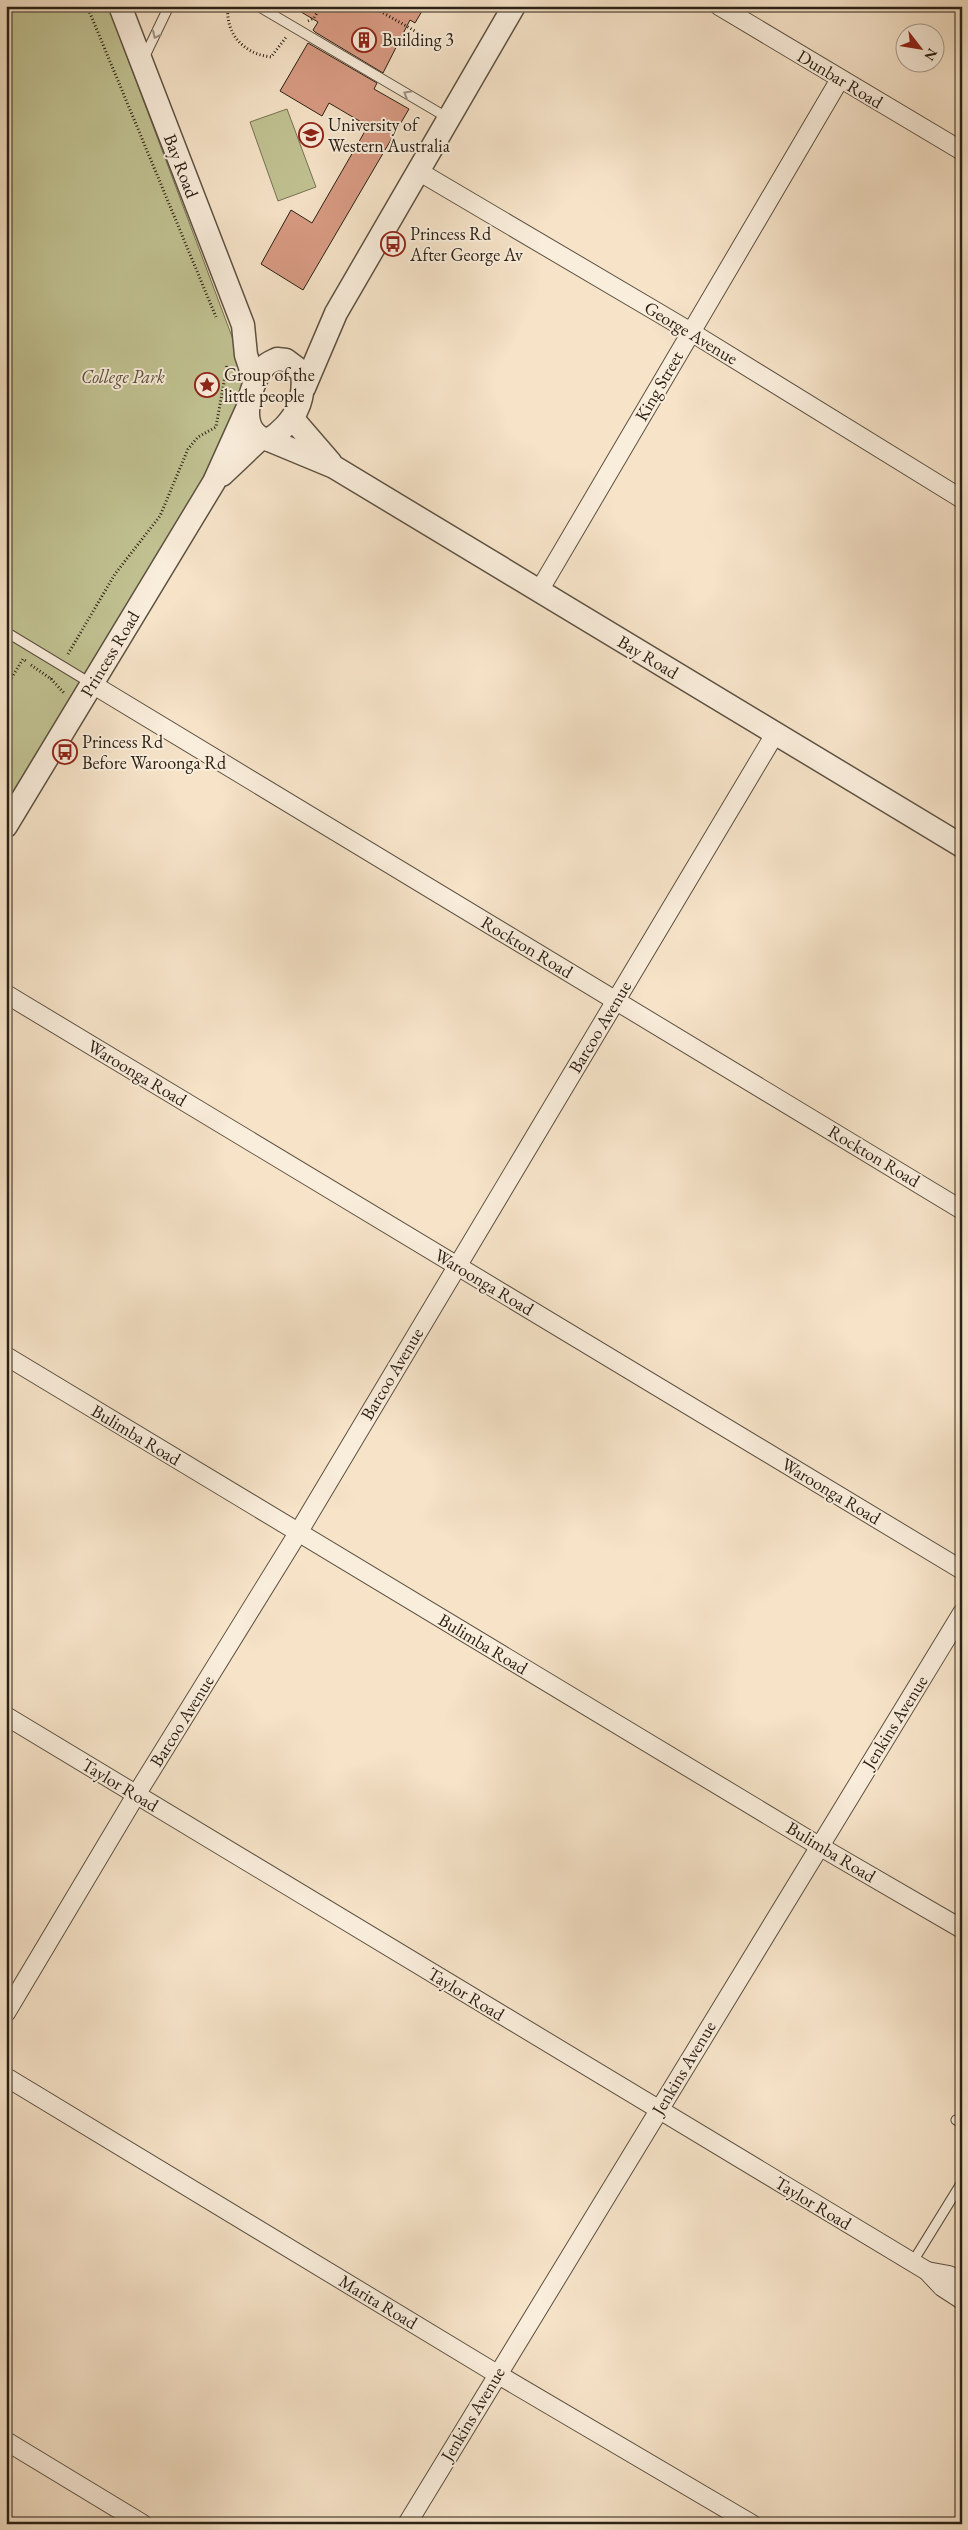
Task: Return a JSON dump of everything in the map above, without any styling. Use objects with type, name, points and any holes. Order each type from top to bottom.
[{"type":"street","name":"Bay Road","points":[[120,6],[243,325],[246,355],[255,382]]},
{"type":"street","points":[[336,313],[286,361],[264,366],[255,382],[247,408],[251,428],[265,439],[283,430],[292,418],[336,313],[514,6]]},
{"type":"street","name":"Dunbar Road","points":[[719,6],[962,151]]},
{"type":"street","name":"King Street","points":[[539,591],[840,78]]},
{"type":"street","name":"George Avenue","points":[[418,171],[690,332],[962,498]]},
{"type":"street","name":"Bay Road","points":[[243,325],[261,346],[286,361]]},
{"type":"street","points":[[286,361],[302,372],[304,388]]},
{"type":"street","name":"Princess Road","points":[[6,826],[214,482],[247,408]]},
{"type":"street","name":"Bay Road","points":[[292,418],[334,467]]},
{"type":"street","name":"Bay Road","points":[[265,439],[334,467],[962,846]]},
{"type":"street","name":"Princess Road","points":[[214,482],[265,439]]},
{"type":"street","name":"Rockton Road","points":[[92,684],[962,1210]]},
{"type":"street","name":"Barcoo Avenue","points":[[6,2013],[136,1795],[298,1533],[775,734]]},
{"type":"street","name":"Waroonga Road","points":[[6,994],[962,1570]]},
{"type":"street","name":"Bulimba Road","points":[[6,1356],[819,1846],[962,1929]]},
{"type":"street","name":"Jenkins Avenue","points":[[407,2524],[962,1613]]},
{"type":"street","name":"Taylor Road","points":[[6,1716],[920,2267],[942,2287],[962,2300]]},
{"type":"street","name":"Marita Road","points":[[6,2077],[497,2374],[752,2524]]},
{"type":"street","name":"Taylor Road","points":[[920,2267],[949,2276],[962,2283]]},
{"type":"street","points":[[6,2441],[143,2524]]},
{"type":"lane","points":[[142,63],[169,6]]},
{"type":"lane","points":[[258,6],[448,119]]},
{"type":"lane","points":[[6,632],[92,684]]},
{"type":"lane","points":[[920,2267],[962,2182]]},
{"type":"path","points":[[87,6],[217,318]]},
{"type":"path","points":[[228,6],[228,23],[234,38],[257,55],[270,57],[294,28]]},
{"type":"path","points":[[371,6],[429,39]]},
{"type":"path","points":[[52,679],[115,574],[160,516],[188,449],[198,437],[216,426],[227,364]]},
{"type":"path","points":[[6,687],[23,659],[52,679],[70,699]]},
{"type":"path","points":[[6,672],[13,676]]},
{"type":"green space","name":"College Park","points":[[6,6],[108,6],[237,350],[245,386],[224,437],[199,485],[6,803]]},
{"type":"green space","points":[[287,109],[316,187],[278,201],[250,122]]},
{"type":"building","name":"Building 3","points":[[291,6],[425,6],[415,23],[410,20],[383,73],[315,32],[313,30],[318,22]]},
{"type":"building","points":[[308,43],[377,83],[374,89],[409,109],[303,290],[261,264],[291,210],[312,223],[368,126],[329,103],[322,116],[280,91]]},
{"type":"place","name":"Building 3","points":[[364,40]]},
{"type":"place","name":"University of Western Australia","points":[[311,135]]},
{"type":"place","name":"Princess Rd After George Av","points":[[393,244]]},
{"type":"place","name":"Group of the little people","points":[[207,385]]},
{"type":"place","name":"Princess Rd Before Waroonga Rd","points":[[65,752]]}]
